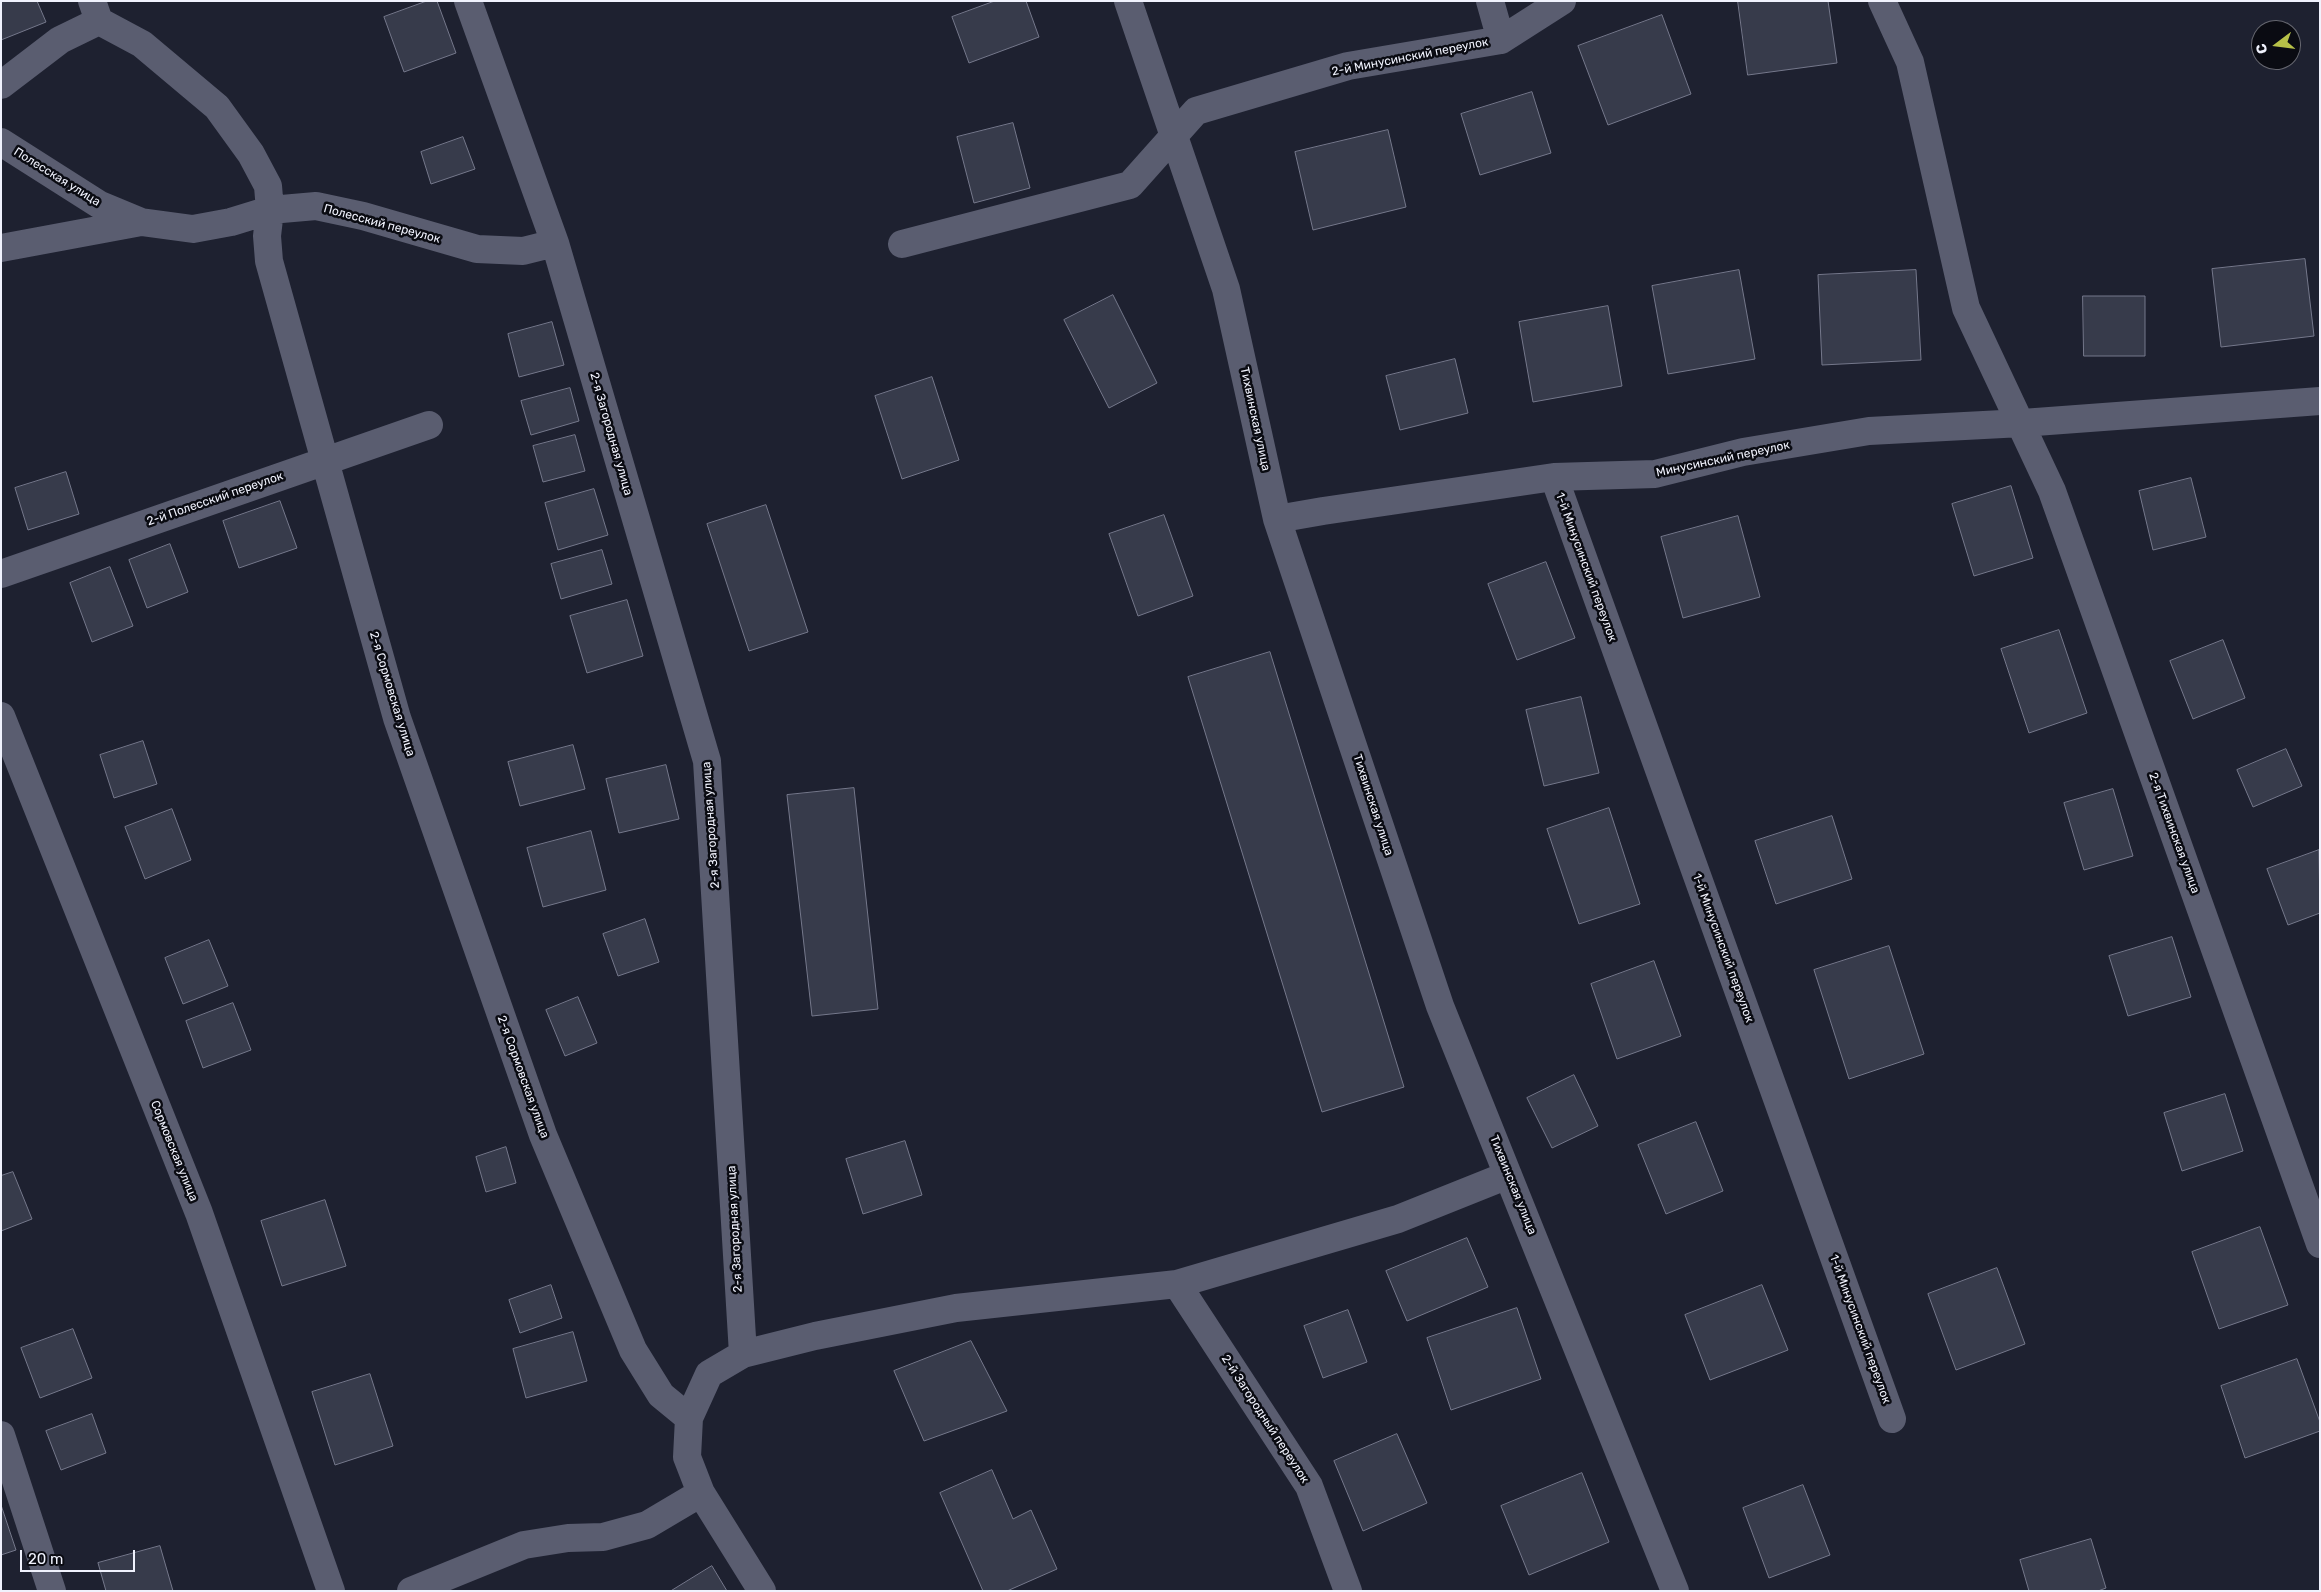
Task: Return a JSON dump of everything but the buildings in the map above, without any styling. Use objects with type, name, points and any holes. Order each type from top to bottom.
[{"type":"street","name":"2-я Загородная улица","points":[[468,1],[555,243],[708,761],[743,1354]]},
{"type":"street","name":"Тихвинская улица","points":[[1128,1],[1226,289],[1277,520],[1440,1006],[1675,1591]]},
{"type":"street","points":[[1490,1],[1501,40]]},
{"type":"street","name":"2-й Минусинский переулок","points":[[902,244],[1130,184],[1196,111],[1339,68],[1501,40],[1562,1]]},
{"type":"street","name":"2-я Тихвинская улица","points":[[1882,1],[1910,62],[1966,308],[2056,500],[2320,1244]]},
{"type":"street","points":[[1,85],[95,11]]},
{"type":"street","name":"2-я Сормовская улица","points":[[95,11],[142,44],[217,107],[251,154],[268,186],[270,210],[267,236],[269,262],[397,718],[543,1135],[633,1350],[661,1395],[689,1418]]},
{"type":"street","name":"Полесская улица","points":[[1,142],[100,205],[141,222]]},
{"type":"street","name":"Полесский переулок","points":[[1,248],[141,222],[193,229],[230,222],[270,210],[316,206],[363,216],[476,249],[523,252],[555,243]]},
{"type":"street","name":"Минусинский переулок","points":[[1277,520],[1323,511],[1554,477],[1655,474],[1743,452],[1869,431],[2022,424],[2320,401]]},
{"type":"street","name":"2-й Полесский переулок","points":[[1,574],[429,425]]},
{"type":"street","name":"1-й Минусинский переулок","points":[[1554,477],[1892,1419]]},
{"type":"street","name":"Сормовская улица","points":[[1,716],[199,1213],[331,1591]]},
{"type":"street","points":[[762,1591],[724,1533],[701,1493],[687,1457],[689,1418],[709,1374],[743,1354],[815,1336],[956,1308],[1178,1284],[1398,1219],[1508,1175]]},
{"type":"street","name":"2-й Загородный переулок","points":[[1178,1284],[1309,1486],[1348,1591]]},
{"type":"street","points":[[1,1435],[52,1591]]},
{"type":"street","points":[[411,1591],[524,1545],[568,1538],[603,1537],[647,1525],[701,1493]]}]
